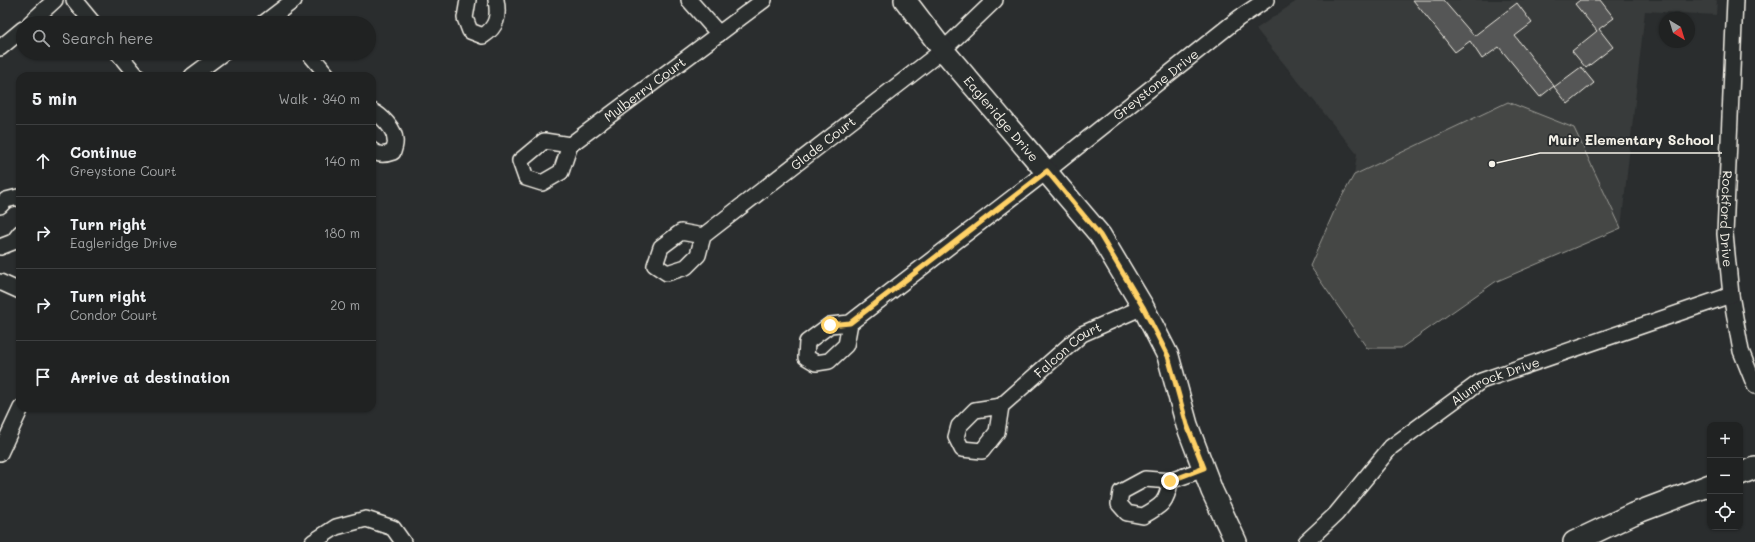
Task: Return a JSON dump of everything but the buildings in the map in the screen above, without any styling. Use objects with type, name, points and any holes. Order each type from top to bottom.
[{"type":"street","points":[[38,16],[55,0]]},
{"type":"street","points":[[74,0],[87,16]]},
{"type":"street","points":[[282,16],[294,0]]},
{"type":"street","points":[[468,0],[465,18],[470,31],[483,36],[491,31],[498,16],[496,0]]},
{"type":"street","points":[[689,0],[719,34]]},
{"type":"street","name":"Mulberry Court","points":[[570,146],[764,0]]},
{"type":"street","name":"Eagleridge Drive","points":[[905,0],[942,50],[1047,171],[1100,235],[1143,307],[1168,356],[1187,425],[1212,491],[1236,542]]},
{"type":"street","name":"Glade Court","points":[[703,236],[942,50],[995,0]]},
{"type":"street","name":"Greystone Drive","points":[[850,323],[1047,171],[1239,18],[1266,0]]},
{"type":"street","name":"Rockford Drive","points":[[1735,0],[1725,234],[1731,294],[1741,351],[1755,386]]},
{"type":"street","points":[[0,48],[16,35]]},
{"type":"street","points":[[124,60],[134,72]]},
{"type":"street","points":[[197,72],[214,60]]},
{"type":"street","points":[[315,60],[325,72]]},
{"type":"street","points":[[376,113],[379,114],[390,128],[396,139],[393,152],[376,154]]},
{"type":"street","points":[[0,206],[6,200],[16,198]]},
{"type":"street","points":[[0,247],[13,242],[16,238]]},
{"type":"street","points":[[0,282],[16,289]]},
{"type":"street","name":"Alumrock Drive","points":[[1306,542],[1336,514],[1391,447],[1481,381],[1731,294]]},
{"type":"street","name":"Falcon Court","points":[[1001,406],[1082,334],[1143,307]]},
{"type":"street","points":[[0,453],[19,412]]},
{"type":"street","points":[[1170,481],[1204,468]]},
{"type":"street","points":[[1743,473],[1755,468]]},
{"type":"street","points":[[1574,542],[1633,514],[1707,486]]},
{"type":"street","points":[[314,542],[336,527],[366,519],[393,528],[403,542]]},
{"type":"shaded area","points":[[1298,0],[1717,0],[1716,15],[1695,14],[1695,12],[1645,11],[1621,228],[1495,282],[1401,348],[1367,348],[1310,266],[1336,207],[1354,175],[1357,154],[1256,29]]},
{"type":"shaded area","points":[[1508,102],[1574,128],[1621,228],[1495,282],[1401,348],[1367,348],[1310,266],[1336,207],[1354,175]]},
{"type":"place","name":"Muir Elementary School","points":[[1492,164]]},
{"type":"route","points":[[830,325],[850,323],[1047,171],[1100,235],[1143,307],[1168,356],[1187,425],[1204,468],[1170,481]]}]
